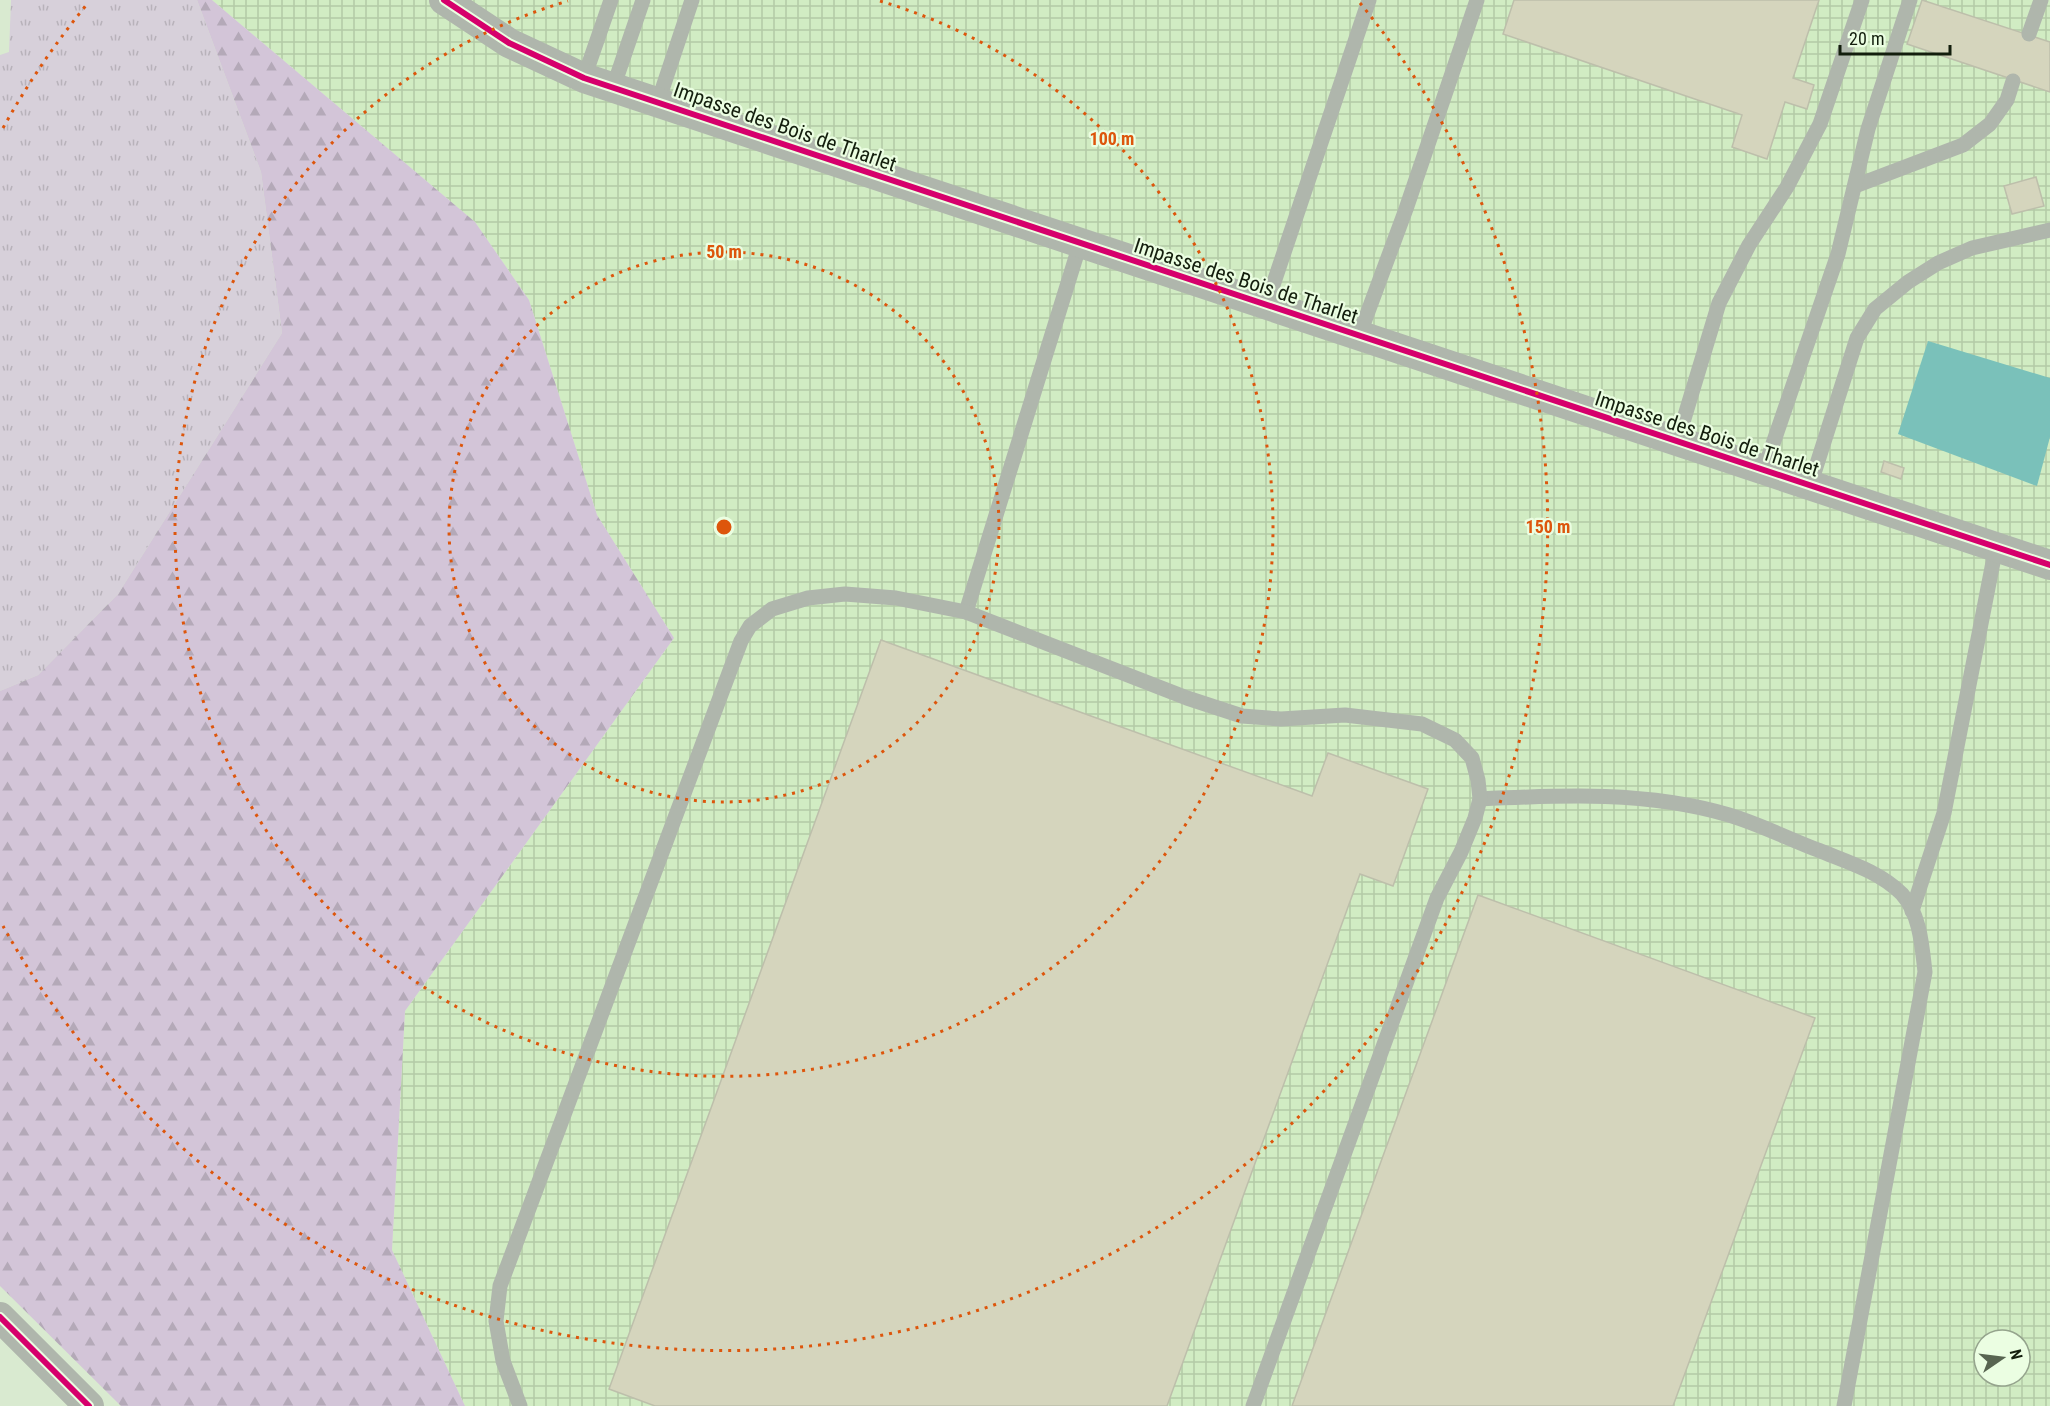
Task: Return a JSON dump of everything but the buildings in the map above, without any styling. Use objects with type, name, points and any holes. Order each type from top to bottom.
[{"type":"street","name":"Impasse des Bois de Tharlet","points":[[444,0],[509,43],[584,78],[2050,566]]},
{"type":"street","points":[[0,1317],[89,1406]]},
{"type":"lane","points":[[584,78],[611,0]]},
{"type":"lane","points":[[613,88],[643,0]]},
{"type":"lane","points":[[658,102],[692,0]]},
{"type":"lane","points":[[1266,306],[1369,0]]},
{"type":"lane","points":[[1359,336],[1406,208],[1477,0]]},
{"type":"lane","points":[[1677,442],[1719,303],[1749,245],[1787,188],[1820,124],[1862,0]]},
{"type":"lane","points":[[1764,470],[1838,254],[1868,129],[1910,0]]},
{"type":"lane","points":[[2030,34],[2041,0]]},
{"type":"lane","points":[[1854,186],[1963,145],[1990,124],[2007,100],[2013,81]]},
{"type":"lane","points":[[1810,486],[1857,338],[1875,309],[1908,282],[1938,263],[1972,248],[2050,230]]},
{"type":"lane","points":[[966,612],[1080,244]]},
{"type":"lane","points":[[1912,911],[1944,813],[1996,547]]},
{"type":"lane","points":[[520,1406],[503,1361],[496,1321],[500,1287],[741,641],[750,626],[772,609],[808,598],[845,594],[896,598],[966,612],[1242,716],[1281,718],[1345,715],[1422,724],[1455,740],[1472,758],[1480,799],[1464,844],[1437,898],[1253,1406]]},
{"type":"lane","points":[[1480,799],[1561,795],[1667,801],[1730,815],[1880,876],[1903,896],[1912,911],[1920,932],[1925,972],[1844,1406]]},
{"type":"shaded area","points":[[212,0],[2050,0],[2050,1406],[465,1406],[392,1250],[405,1011],[674,638],[597,515],[529,300],[475,222]]},
{"type":"green space","points":[[11,0],[197,0],[261,172],[282,333],[118,594],[38,675],[0,691],[0,55],[9,52]]},
{"type":"green space","points":[[197,0],[212,0],[475,222],[529,300],[597,515],[674,638],[405,1011],[392,1250],[465,1406],[121,1406],[0,1286],[0,691],[38,675],[118,594],[282,333],[261,172]]},
{"type":"water","points":[[1928,341],[2050,378],[2050,437],[2037,486],[1898,434]]},
{"type":"cycle path","points":[[444,0],[509,43],[584,78],[2050,565]]},
{"type":"cycle path","points":[[0,1317],[89,1406]]}]
